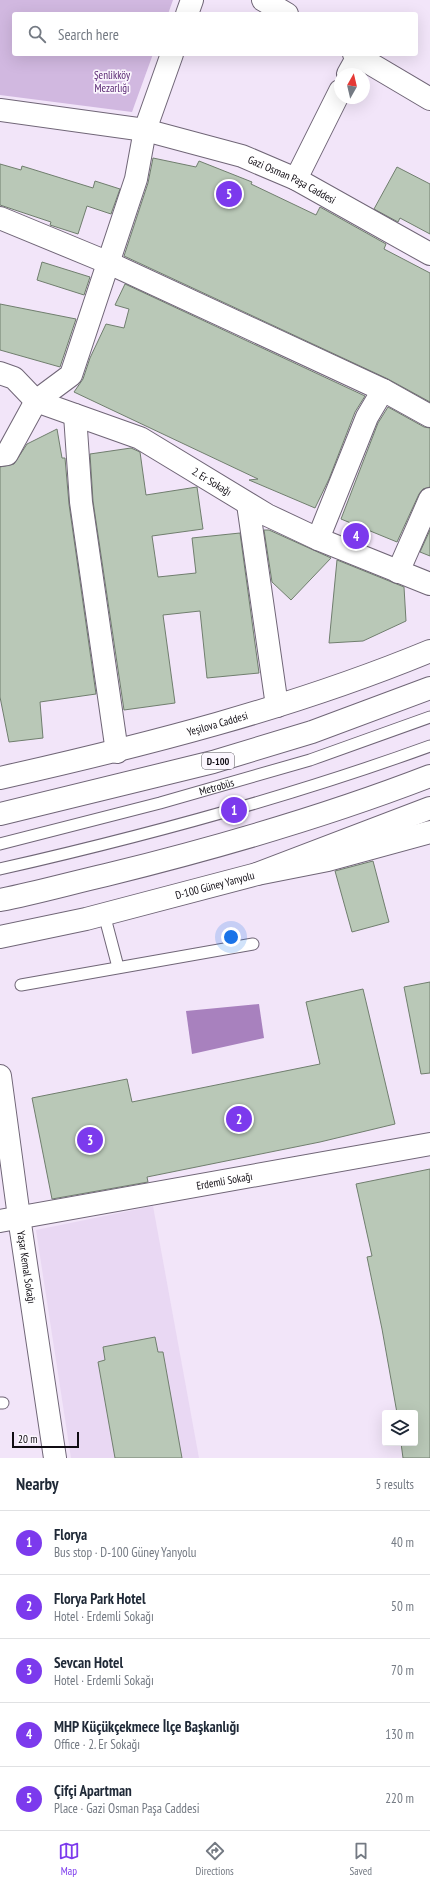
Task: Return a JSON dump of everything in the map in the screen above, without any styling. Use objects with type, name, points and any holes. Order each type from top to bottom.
[{"type":"main road","points":[[188,12],[192,0]]},
{"type":"main road","points":[[264,0],[284,12]]},
{"type":"main road","points":[[0,455],[7,454],[36,401],[71,375],[136,178],[145,130],[171,56]]},
{"type":"main road","points":[[353,61],[430,99]]},
{"type":"main road","points":[[296,179],[334,103]]},
{"type":"main road","name":"Gazi Osman Paşa Caddesi","points":[[0,110],[145,130],[242,156],[296,179],[430,254]]},
{"type":"main road","points":[[0,218],[109,263],[383,390],[430,416]]},
{"type":"main road","name":"2. Er Sokağı","points":[[0,373],[14,378],[36,401],[140,438],[248,504],[318,539],[430,584]]},
{"type":"main road","points":[[318,539],[367,417],[383,390]]},
{"type":"main road","points":[[74,415],[81,502],[117,752]]},
{"type":"main road","points":[[398,572],[430,499]]},
{"type":"main road","points":[[248,504],[277,706]]},
{"type":"main road","name":"Yeşilova Caddesi","points":[[0,778],[117,752],[277,706],[430,652]]},
{"type":"main road","name":"D-100","points":[[0,814],[213,762],[312,732],[430,688]]},
{"type":"main road","points":[[0,900],[150,864],[274,830],[380,795],[430,776]]},
{"type":"main road","points":[[257,874],[430,808]]},
{"type":"main road","name":"D-100 Güney Yanyolu","points":[[0,937],[104,914],[257,874],[328,860],[430,832]]},
{"type":"main road","name":"Yaşar Kemal Sokağı","points":[[0,1076],[9,1219],[55,1458]]},
{"type":"main road","name":"Erdemli Sokağı","points":[[9,1219],[430,1144]]},
{"type":"lane","name":"Metrobüs","points":[[0,844],[160,803],[310,760],[430,717]]},
{"type":"lane","points":[[0,869],[65,854],[250,806],[430,746]]},
{"type":"lane","points":[[104,914],[118,968]]},
{"type":"lane","points":[[21,985],[253,944]]},
{"type":"shaded area","points":[[259,1004],[264,1038],[192,1054],[186,1011]]},
{"type":"shaded area","points":[[153,1206],[199,1458],[71,1458],[36,1230]]},
{"type":"green space","name":"Şenlikköy Mezarlığı","points":[[0,0],[173,0],[169,12],[12,12],[12,56],[152,56],[132,112],[0,95]]},
{"type":"building","points":[[153,158],[196,167],[199,161],[252,182],[251,184],[316,215],[320,207],[386,244],[384,249],[430,273],[430,402],[388,379],[124,256],[148,183]]},
{"type":"building","points":[[0,164],[21,170],[22,166],[93,188],[95,181],[120,189],[111,214],[87,206],[78,234],[50,225],[51,222],[0,205]]},
{"type":"building","points":[[397,167],[430,184],[430,234],[400,218],[398,222],[374,209]]},
{"type":"building","points":[[42,262],[90,277],[84,295],[37,280]]},
{"type":"building","points":[[125,284],[365,396],[355,412],[329,479],[315,508],[249,480],[258,479],[74,392],[83,379],[90,358],[106,324],[124,328],[129,309],[115,305]]},
{"type":"building","points":[[0,304],[76,319],[60,367],[0,350]]},
{"type":"building","points":[[388,407],[424,427],[430,428],[430,487],[423,489],[419,494],[397,542],[341,519],[378,423]]},
{"type":"building","points":[[57,429],[62,458],[65,458],[69,504],[96,694],[40,702],[43,738],[9,742],[0,697],[0,467],[14,464],[27,444]]},
{"type":"building","points":[[131,448],[140,452],[146,495],[197,487],[203,529],[152,536],[158,577],[196,573],[192,538],[240,533],[259,673],[207,678],[200,611],[163,615],[175,703],[124,710],[93,501],[90,454]]},
{"type":"building","points":[[264,530],[269,530],[331,558],[291,600],[272,582]]},
{"type":"building","points":[[430,530],[430,556],[420,552]]},
{"type":"building","points":[[337,560],[404,587],[406,621],[363,641],[329,643]]},
{"type":"building","points":[[373,861],[389,922],[352,932],[335,871]]},
{"type":"building","points":[[430,982],[430,1073],[421,1074],[404,987]]},
{"type":"building","points":[[363,989],[395,1124],[320,1142],[147,1177],[148,1182],[52,1199],[32,1098],[127,1079],[132,1102],[320,1064],[306,1002]]},
{"type":"building","points":[[430,1169],[430,1458],[403,1458],[401,1446],[418,1446],[418,1410],[396,1410],[367,1257],[372,1256],[356,1184]]},
{"type":"building","points":[[155,1337],[158,1352],[163,1352],[182,1458],[115,1458],[98,1362],[105,1360],[103,1347]]},
{"type":"place","name":"Çifçi Apartman","points":[[229,194]]},
{"type":"place","name":"MHP Küçükçekmece İlçe Başkanlığı","points":[[356,536]]},
{"type":"place","name":"Florya","points":[[234,810]]},
{"type":"place","name":"Florya Park Hotel","points":[[239,1119]]},
{"type":"place","name":"Sevcan Hotel","points":[[90,1140]]}]
